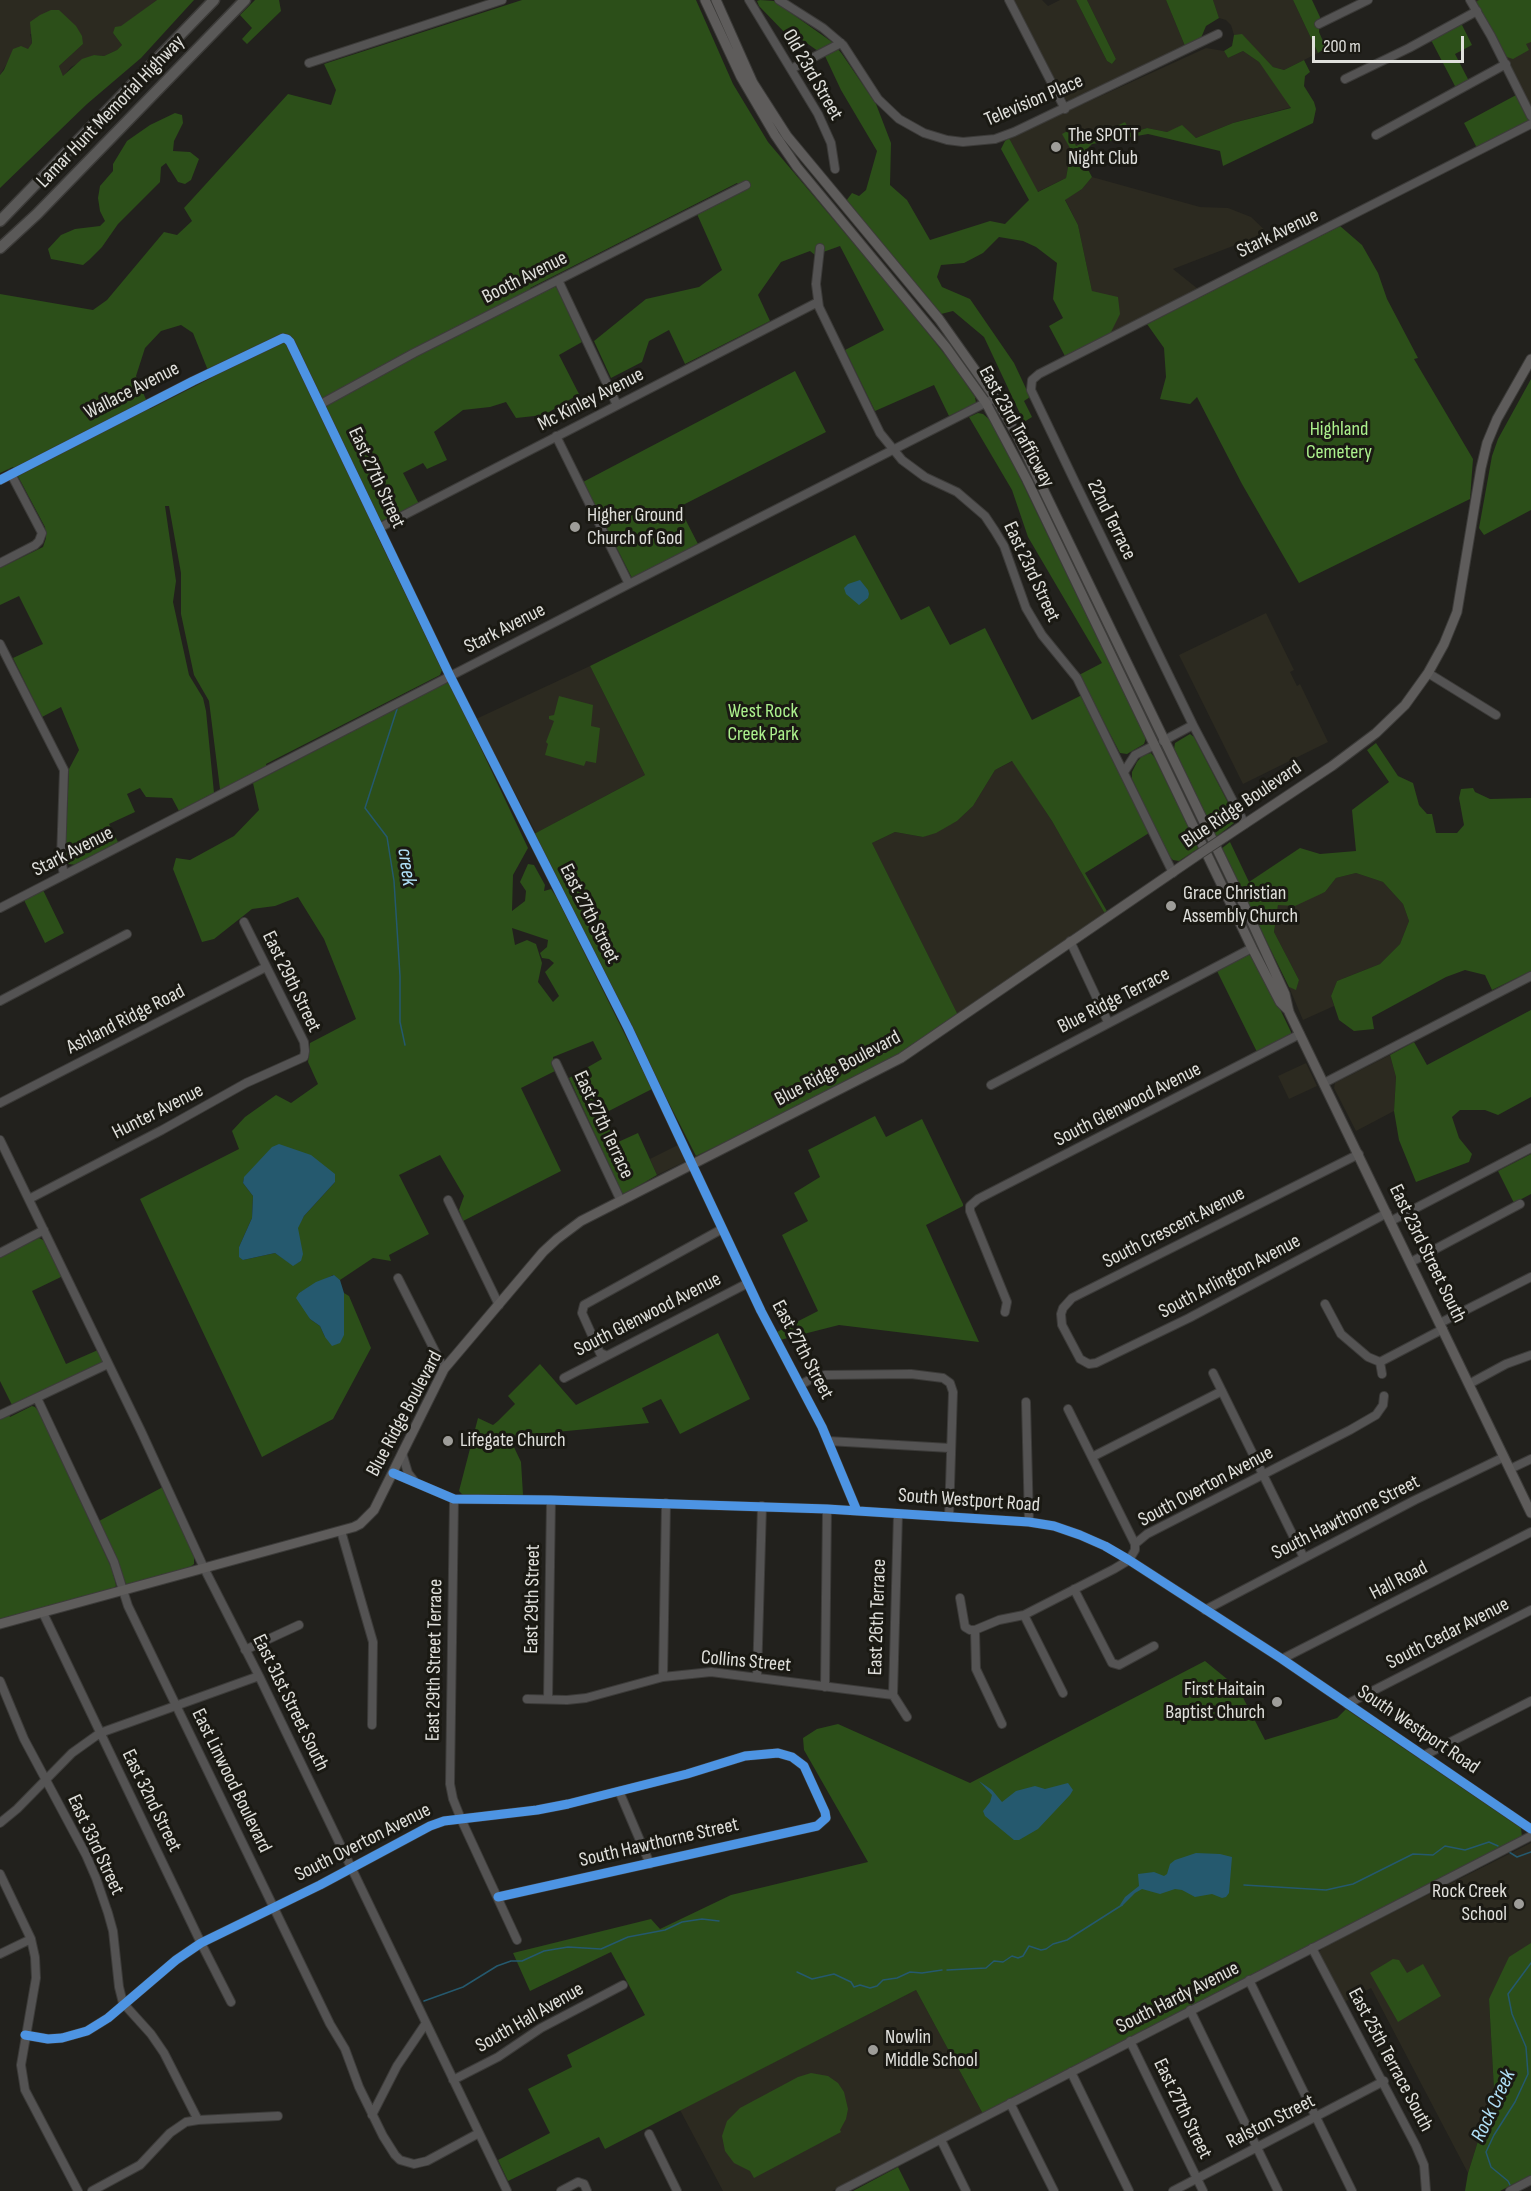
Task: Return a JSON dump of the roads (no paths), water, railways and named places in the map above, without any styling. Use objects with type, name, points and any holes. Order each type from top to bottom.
[{"type":"highway","name":"Lamar Hunt Memorial Highway","points":[[0,220],[214,0]]},
{"type":"highway","name":"Lamar Hunt Memorial Highway","points":[[0,248],[37,214],[245,0]]},
{"type":"main road","name":"East 23rd Trafficway","points":[[705,0],[741,77],[791,159],[990,400]]},
{"type":"main road","name":"East 23rd Trafficway","points":[[716,0],[753,83],[787,136],[939,319],[990,400],[1018,462],[1239,907]]},
{"type":"main road","name":"Blue Ridge Boulevard","points":[[0,1624],[354,1527],[369,1516],[393,1473],[444,1369],[543,1252],[557,1239],[581,1221],[901,1058],[1070,941],[1332,766],[1376,733],[1405,705],[1428,673],[1444,644],[1457,612],[1487,443],[1497,419],[1531,359]]},
{"type":"main road","name":"East 23rd Street South","points":[[1239,907],[1252,948],[1280,1002],[1289,1012],[1300,1034],[1531,1513]]},
{"type":"main road","name":"East 23rd Street South","points":[[1239,907],[1286,994],[1289,1012]]},
{"type":"street","points":[[309,63],[502,0]]},
{"type":"street","name":"Old 23rd Street","points":[[750,0],[823,123],[831,143],[835,169]]},
{"type":"street","name":"Television Place","points":[[779,0],[823,28],[841,43],[878,99],[888,110],[911,127],[936,137],[963,142],[995,139],[1014,132],[1218,34]]},
{"type":"street","points":[[1009,0],[1065,109]]},
{"type":"street","points":[[1319,24],[1368,0]]},
{"type":"street","points":[[1470,0],[1506,64],[1531,116]]},
{"type":"street","points":[[1345,79],[1477,11]]},
{"type":"street","points":[[791,69],[841,43]]},
{"type":"street","points":[[1376,135],[1506,64]]},
{"type":"street","name":"Stark Avenue","points":[[1039,374],[1531,124]]},
{"type":"street","name":"Booth Avenue","points":[[321,404],[414,353],[746,185]]},
{"type":"street","name":"East 23rd Street","points":[[820,248],[816,284],[818,302],[880,433],[893,450],[914,470],[957,492],[985,516],[1004,546],[1032,620],[1077,678],[1173,873]]},
{"type":"street","points":[[558,280],[617,405]]},
{"type":"street","name":"Mc Kinley Avenue","points":[[379,528],[818,302]]},
{"type":"street","name":"East 27th Street","points":[[283,338],[290,342],[450,676],[628,1028],[748,1283],[828,1441],[857,1511]]},
{"type":"street","name":"Wallace Avenue","points":[[0,480],[193,381],[283,338]]},
{"type":"street","name":"22nd Terrace","points":[[1039,374],[1032,380],[1030,390],[1193,725]]},
{"type":"street","name":"Stark Avenue","points":[[0,908],[990,400]]},
{"type":"street","points":[[556,436],[629,584]]},
{"type":"street","points":[[0,563],[34,545],[41,538],[40,527],[11,474]]},
{"type":"street","points":[[0,645],[64,770],[61,859],[64,875]]},
{"type":"street","points":[[1428,673],[1496,715]]},
{"type":"street","points":[[1117,758],[1135,755],[1193,725],[1245,824]]},
{"type":"street","points":[[1124,772],[1135,755]]},
{"type":"street","name":"East 29th Street","points":[[243,922],[304,1042],[304,1057]]},
{"type":"street","points":[[0,1001],[127,934]]},
{"type":"street","points":[[1070,941],[1108,1022]]},
{"type":"street","name":"Blue Ridge Terrace","points":[[991,1085],[1252,948]]},
{"type":"street","name":"Ashland Ridge Road","points":[[0,1103],[266,967]]},
{"type":"street","points":[[1324,1083],[1531,976]]},
{"type":"street","name":"South Glenwood Avenue","points":[[1005,1312],[1007,1302],[970,1211],[978,1199],[1300,1034]]},
{"type":"street","name":"Hunter Avenue","points":[[28,1199],[162,1130],[246,1083],[304,1057]]},
{"type":"street","name":"East 27th Terrace","points":[[556,1063],[621,1201]]},
{"type":"street","name":"East 31st Street South","points":[[0,1140],[204,1568],[259,1676],[507,2191]]},
{"type":"street","name":"South Arlington Avenue","points":[[1086,1363],[1096,1363],[1531,1148]]},
{"type":"street","name":"South Crescent Avenue","points":[[1086,1363],[1080,1359],[1062,1324],[1061,1314],[1067,1302],[1181,1242],[1359,1154]]},
{"type":"street","points":[[448,1200],[499,1305]]},
{"type":"street","points":[[1411,1262],[1520,1204]]},
{"type":"street","points":[[605,1355],[600,1353],[582,1313],[584,1305],[722,1229]]},
{"type":"street","points":[[0,1253],[44,1230]]},
{"type":"street","points":[[1380,1362],[1531,1277]]},
{"type":"street","points":[[398,1278],[444,1369]]},
{"type":"street","name":"South Glenwood Avenue","points":[[564,1378],[748,1283]]},
{"type":"street","points":[[1324,1304],[1341,1334],[1368,1357],[1380,1362]]},
{"type":"street","points":[[1469,1384],[1506,1364],[1531,1355]]},
{"type":"street","points":[[1380,1362],[1382,1374]]},
{"type":"street","points":[[0,1415],[108,1364]]},
{"type":"street","points":[[1213,1373],[1304,1558]]},
{"type":"street","points":[[800,1385],[825,1375],[901,1374],[943,1378],[950,1383],[953,1392],[949,1517]]},
{"type":"street","points":[[1092,1457],[1222,1391]]},
{"type":"street","name":"South Overton Avenue","points":[[1129,1560],[1135,1550],[1135,1544],[1147,1534],[1376,1415],[1383,1405],[1384,1396]]},
{"type":"street","name":"East Linwood Boulevard","points":[[37,1398],[114,1562],[123,1592],[176,1705],[330,2024],[345,2049],[372,2115],[395,2156],[414,2164],[427,2161],[479,2133]]},
{"type":"street","points":[[1026,1402],[1029,1522]]},
{"type":"street","points":[[1068,1409],[1135,1544]]},
{"type":"street","points":[[828,1441],[950,1448]]},
{"type":"street","points":[[402,1453],[408,1473],[416,1484]]},
{"type":"street","name":"South Hawthorne Street","points":[[1205,1610],[1415,1500],[1504,1457]]},
{"type":"street","points":[[1510,1469],[1531,1459]]},
{"type":"street","name":"South Westport Road","points":[[393,1473],[454,1499],[762,1506],[1029,1522],[1054,1526],[1105,1546],[1129,1560],[1282,1659],[1531,1829]]},
{"type":"street","name":"East 29th Street Terrace","points":[[454,1499],[450,1784],[461,1819],[517,1940]]},
{"type":"street","name":"East 29th Street","points":[[548,1699],[551,1500]]},
{"type":"street","points":[[663,1677],[666,1503]]},
{"type":"street","points":[[757,1678],[762,1506]]},
{"type":"street","points":[[825,1687],[827,1509]]},
{"type":"street","name":"East 26th Terrace","points":[[898,1514],[893,1695],[907,1717]]},
{"type":"street","points":[[341,1531],[373,1642],[372,1725]]},
{"type":"street","name":"Hall Road","points":[[1282,1659],[1531,1532]]},
{"type":"street","points":[[960,1598],[964,1627],[975,1630],[994,1622],[1024,1615],[1129,1560]]},
{"type":"street","points":[[1074,1589],[1112,1663],[1119,1665],[1154,1646]]},
{"type":"street","name":"South Cedar Avenue","points":[[1347,1704],[1531,1610]]},
{"type":"street","name":"East 32nd Street","points":[[43,1613],[231,2002]]},
{"type":"street","points":[[1024,1615],[1063,1693]]},
{"type":"street","points":[[245,1650],[299,1625]]},
{"type":"street","points":[[975,1630],[976,1669],[1002,1724]]},
{"type":"street","name":"Collins Street","points":[[527,1699],[585,1698],[663,1677],[711,1672],[893,1695]]},
{"type":"street","points":[[0,1823],[72,1753],[100,1733],[259,1676]]},
{"type":"street","name":"East 33rd Street","points":[[0,1681],[24,1739],[86,1855],[108,1913],[118,1987],[123,2003],[151,2034],[164,2053],[198,2120]]},
{"type":"street","points":[[1423,1756],[1531,1701]]},
{"type":"street","name":"South Overton Avenue","points":[[26,2035],[48,2039],[72,2037],[100,2023],[176,1960],[201,1943],[430,1826],[461,1819],[537,1810],[619,1791],[745,1756],[778,1753],[799,1761],[808,1772],[824,1805],[825,1819]]},
{"type":"street","points":[[619,1791],[650,1864]]},
{"type":"street","name":"South Hawthorne Street","points":[[498,1897],[817,1826],[825,1819]]},
{"type":"street","name":"South Hardy Avenue","points":[[840,2191],[1531,1836]]},
{"type":"street","points":[[0,1874],[31,1939],[35,1957],[36,1978],[21,2065],[25,2090],[78,2191]]},
{"type":"street","points":[[0,1954],[31,1939]]},
{"type":"street","name":"East 25th Terrace South","points":[[1312,1948],[1420,2154],[1426,2176],[1426,2191]]},
{"type":"street","points":[[1249,1980],[1352,2191]]},
{"type":"street","name":"South Hall Avenue","points":[[453,2080],[498,2057],[542,2028],[623,1985]]},
{"type":"street","points":[[1190,2010],[1278,2191]]},
{"type":"street","points":[[372,2115],[397,2066],[426,2023]]},
{"type":"street","name":"East 27th Street","points":[[1130,2041],[1203,2191]]},
{"type":"street","points":[[1071,2072],[1129,2191]]},
{"type":"street","name":"Ralston Street","points":[[1173,2191],[1384,2082]]},
{"type":"street","points":[[1010,2103],[1053,2191]]},
{"type":"street","points":[[92,2191],[141,2165],[175,2129],[186,2122],[278,2116]]},
{"type":"street","points":[[649,2134],[677,2191]]},
{"type":"street","points":[[940,2140],[966,2191]]},
{"type":"street","points":[[1510,2191],[1530,2181]]},
{"type":"street","points":[[561,2191],[578,2182],[584,2184],[587,2191]]},
{"type":"water","points":[[860,580],[869,594],[868,598],[859,605],[846,594],[844,588]]},
{"type":"water","points":[[279,1144],[311,1155],[335,1174],[335,1182],[304,1216],[298,1228],[303,1254],[301,1261],[293,1266],[275,1253],[243,1260],[239,1257],[239,1247],[252,1218],[253,1196],[243,1183],[244,1177],[272,1147]]},
{"type":"water","points":[[334,1275],[340,1280],[344,1293],[344,1335],[340,1343],[332,1346],[320,1326],[310,1319],[296,1298],[299,1293],[316,1282]]},
{"type":"water","points":[[979,1781],[992,1790],[1002,1802],[1016,1791],[1035,1786],[1045,1789],[1068,1783],[1073,1790],[1038,1829],[1019,1840],[1014,1840],[985,1816],[983,1811],[992,1795]]},
{"type":"water","points":[[1196,1853],[1232,1857],[1229,1893],[1226,1897],[1222,1898],[1212,1894],[1195,1897],[1175,1889],[1160,1894],[1142,1889],[1122,1906],[1120,1905],[1125,1897],[1139,1886],[1138,1874],[1154,1872],[1164,1876],[1170,1864],[1175,1860]]},
{"type":"waterway","name":"creek","points":[[398,706],[365,808],[387,837],[394,881],[400,976],[400,1022],[405,1045]]},
{"type":"waterway","points":[[1244,1885],[1326,1890],[1353,1884],[1413,1854],[1433,1855],[1445,1846],[1465,1850],[1489,1842],[1498,1846]]},
{"type":"waterway","points":[[1509,1852],[1517,1857],[1531,1852]]},
{"type":"waterway","points":[[947,1970],[986,1968],[994,1961],[1003,1962],[1012,1956],[1018,1958],[1023,1956],[1029,1946],[1041,1950],[1046,1949],[1053,1944],[1067,1940],[1122,1905]]},
{"type":"waterway","points":[[424,2001],[463,1987],[497,1966],[511,1961],[522,1961],[544,1951],[568,1947],[601,1949],[628,1937],[665,1930],[682,1922],[702,1919],[719,1921]]},
{"type":"waterway","name":"Rock Creek","points":[[1511,2187],[1508,2181],[1491,2167],[1486,2152],[1515,2102],[1528,2074],[1526,2047],[1512,2014],[1508,1994],[1531,1963]]},
{"type":"waterway","points":[[797,1972],[812,1979],[834,1974],[851,1982],[854,1987],[860,1985],[870,1988],[877,1986],[883,1980],[897,1978],[910,1972],[942,1970]]},
{"type":"place","name":"The SPOTT Night Club","points":[[1056,147]]},
{"type":"place","name":"Higher Ground Church of God","points":[[575,527]]},
{"type":"place","name":"Grace Christian Assembly Church","points":[[1171,906]]},
{"type":"place","name":"Lifegate Church","points":[[448,1441]]},
{"type":"place","name":"First Haitain Baptist Church","points":[[1277,1702]]},
{"type":"place","name":"Rock Creek School","points":[[1519,1904]]},
{"type":"place","name":"Nowlin Middle School","points":[[873,2050]]},
{"type":"park label","name":"Highland Cemetery","points":[[1339,442]]},
{"type":"park label","name":"West Rock Creek Park","points":[[763,724]]}]
